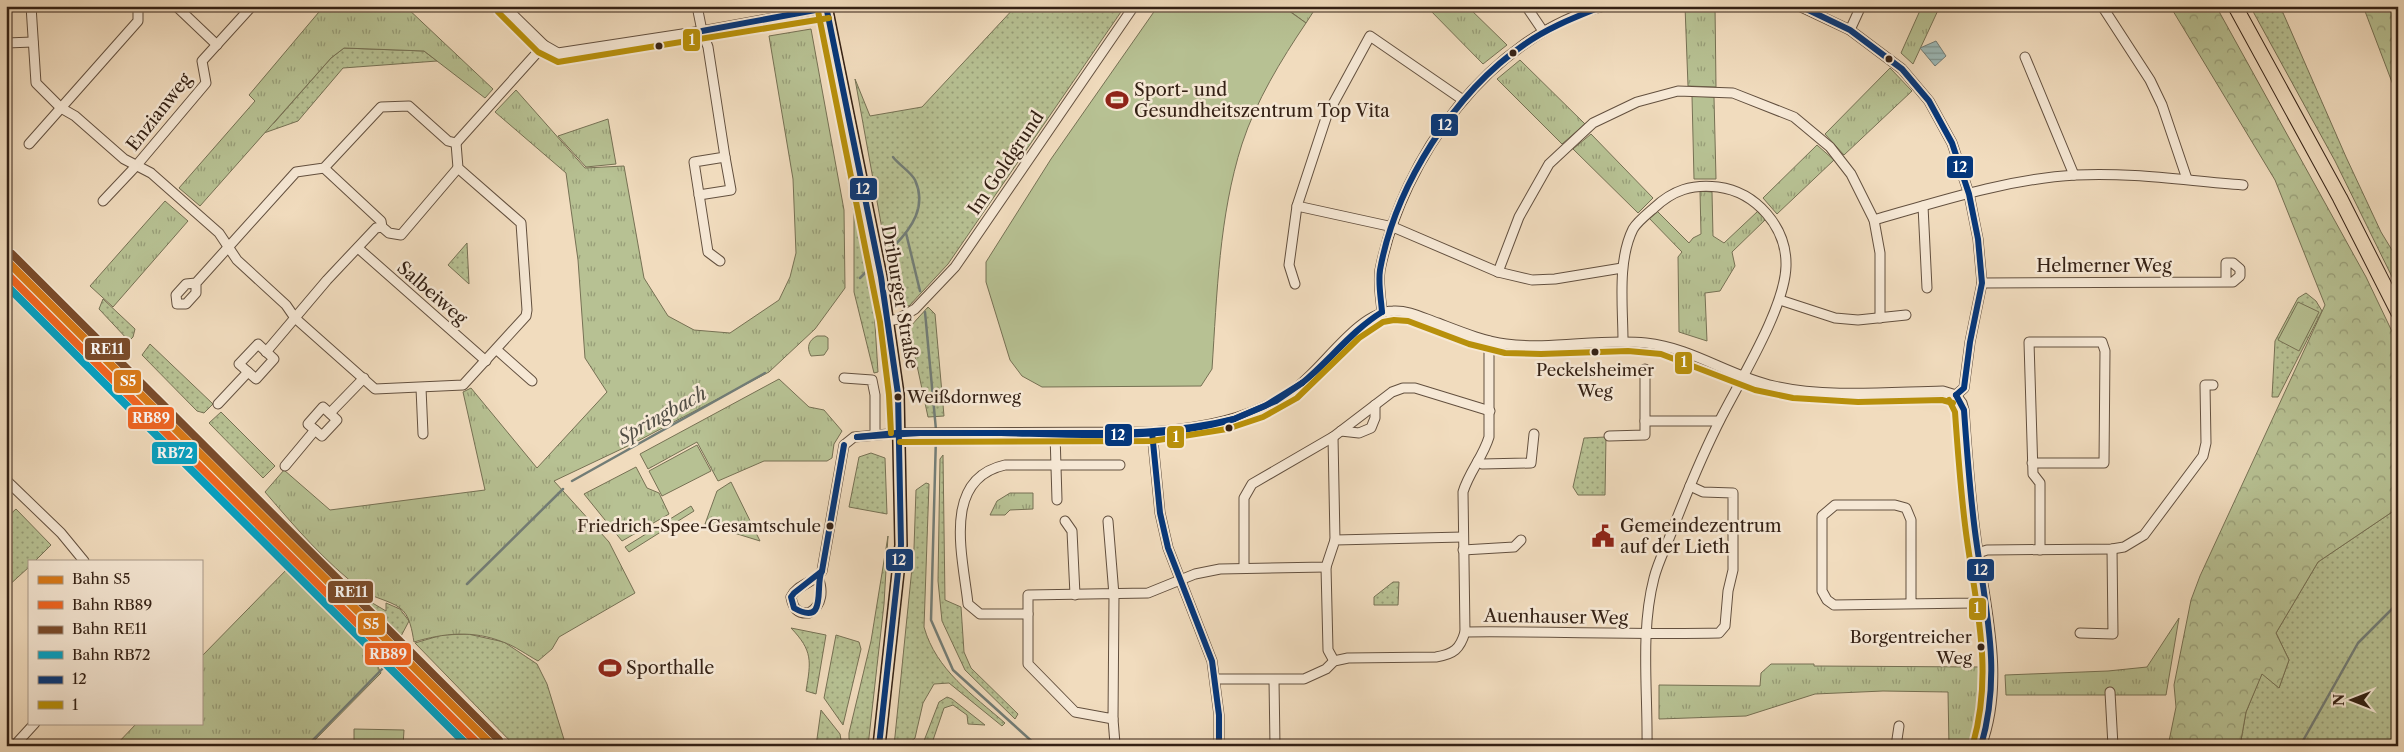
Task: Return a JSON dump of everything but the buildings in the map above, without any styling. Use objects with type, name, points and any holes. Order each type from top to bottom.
[{"type":"highway","points":[[2235,6],[2340,198],[2398,312]]},
{"type":"main road","name":"Driburger Straße","points":[[830,7],[889,321],[898,394],[901,545],[879,746]]},
{"type":"street","name":"Enzianweg","points":[[31,6],[36,83],[61,108],[75,116],[124,159],[151,173],[219,233],[226,247],[286,305],[295,318],[375,389],[421,388],[463,384],[497,350],[527,312],[522,227],[520,223],[458,168]]},
{"type":"street","points":[[29,144],[138,21],[138,6]]},
{"type":"street","points":[[176,6],[217,45]]},
{"type":"street","name":"Enzianweg","points":[[103,201],[136,166],[206,83],[202,61],[252,6]]},
{"type":"street","points":[[504,6],[544,45],[558,53],[702,31],[830,7]]},
{"type":"street","points":[[697,6],[702,31],[708,47],[730,190],[699,195]]},
{"type":"street","name":"Im Goldgrund","points":[[889,321],[898,319],[915,310],[956,267],[1134,6]]},
{"type":"street","points":[[1526,6],[1543,31]]},
{"type":"street","points":[[1382,312],[1380,271],[1393,228],[1413,176],[1425,153],[1463,100],[1500,62],[1543,31],[1583,12],[1604,6]]},
{"type":"street","points":[[1799,6],[1850,30],[1902,69],[1929,101],[1952,143],[1969,194],[1978,239],[1982,283],[1970,342],[1964,388],[1956,395]]},
{"type":"street","points":[[1850,30],[1861,6]]},
{"type":"street","points":[[2102,6],[2150,80],[2162,105],[2187,179]]},
{"type":"street","points":[[1295,284],[1290,264],[1297,206],[1327,115],[1370,36],[1463,100]]},
{"type":"street","points":[[6,43],[34,42]]},
{"type":"street","points":[[458,168],[456,143],[544,45]]},
{"type":"street","points":[[2025,57],[2074,175]]},
{"type":"street","points":[[1498,272],[1519,217],[1550,164],[1593,123],[1637,102],[1678,91],[1733,93],[1794,118],[1830,147],[1851,174],[1874,220],[1880,253],[1880,318]]},
{"type":"street","points":[[196,283],[226,247],[296,172],[324,168],[381,107],[410,106],[448,141],[456,143]]},
{"type":"street","points":[[720,261],[708,252],[694,162],[725,157]]},
{"type":"street","points":[[266,352],[376,228],[382,227],[381,220],[324,168]]},
{"type":"street","name":"Salbeiweg","points":[[382,227],[389,233],[402,235],[458,168]]},
{"type":"street","points":[[1874,220],[2009,184],[2074,175],[2131,174],[2243,185]]},
{"type":"street","points":[[1623,341],[1622,268],[1634,229],[1667,195],[1686,188],[1704,186],[1742,193],[1765,212],[1776,225],[1784,244],[1786,266],[1780,300],[1719,421],[1690,486],[1654,577],[1648,611],[1647,635],[1647,746]]},
{"type":"street","points":[[1297,206],[1393,228],[1498,272],[1539,279],[1622,268]]},
{"type":"street","points":[[1923,206],[1927,288]]},
{"type":"street","name":"Salbeiweg","points":[[358,248],[486,361]]},
{"type":"street","name":"Helmerner Weg","points":[[1982,283],[2226,282]]},
{"type":"street","points":[[1780,300],[1836,318],[1858,320],[1906,315]]},
{"type":"street","points":[[818,577],[822,571],[844,445],[854,437],[937,432],[1055,434],[1152,432],[1180,430],[1220,423],[1265,406],[1310,378],[1358,327],[1382,312],[1405,311],[1489,341],[1542,346],[1623,341],[1667,346],[1689,352],[1743,376],[1772,386],[1794,390],[1818,392],[1943,391],[1956,395],[1962,403],[1964,410],[1968,476],[1994,682],[1990,716],[1981,746]]},
{"type":"street","points":[[1216,680],[1304,679],[1326,669],[1334,661],[1348,658],[1436,657],[1450,655],[1458,649],[1466,632],[1463,492],[1467,479],[1485,450],[1489,436],[1489,341]]},
{"type":"street","points":[[2032,463],[2104,463],[2105,351],[2102,342],[2029,342],[2032,463],[2033,474],[2040,483],[2040,550]]},
{"type":"street","points":[[258,344],[266,352],[274,360],[256,380],[239,364],[258,344]]},
{"type":"street","points":[[497,350],[532,380]]},
{"type":"street","points":[[1608,436],[1645,435],[1645,369]]},
{"type":"street","points":[[218,404],[248,372]]},
{"type":"street","points":[[285,466],[315,430],[308,424],[323,407],[330,413],[364,378]]},
{"type":"street","points":[[844,378],[872,380],[875,395],[875,435]]},
{"type":"street","points":[[1978,553],[1987,550],[2112,549],[2124,547],[2144,535],[2203,456],[2206,444],[2205,386],[2213,385]]},
{"type":"street","points":[[421,388],[423,434]]},
{"type":"street","points":[[1244,567],[1244,498],[1252,484],[1333,437],[1392,392],[1403,388],[1415,388],[1490,411]]},
{"type":"street","points":[[1341,431],[1359,433],[1371,428],[1375,418],[1376,405]]},
{"type":"street","points":[[1645,421],[1719,421]]},
{"type":"street","points":[[1152,432],[1160,514],[1168,548],[1212,661],[1216,680],[1218,746]]},
{"type":"street","points":[[1055,434],[1057,500]]},
{"type":"street","points":[[1478,462],[1482,464],[1531,463],[1534,434]]},
{"type":"street","points":[[1333,437],[1335,540],[1326,567],[1328,650],[1334,661]]},
{"type":"street","points":[[1028,614],[980,614],[968,604],[960,525],[962,505],[968,490],[979,477],[994,468],[1005,465],[1120,465]]},
{"type":"street","points":[[6,480],[61,533],[83,560]]},
{"type":"street","name":"Auenhauser Weg","points":[[1466,632],[1556,631],[1647,635],[1719,633],[1725,626],[1728,591],[1733,570],[1733,493],[1703,492],[1690,486]]},
{"type":"street","points":[[1911,603],[1911,520],[1906,508],[1895,505],[1836,505],[1828,509],[1822,516],[1822,591],[1826,600],[1834,605],[1911,603],[1984,601]]},
{"type":"street","points":[[1065,521],[1072,531],[1075,595]]},
{"type":"street","points":[[1108,521],[1114,595],[1114,718],[1116,744]]},
{"type":"street","points":[[1335,540],[1463,537]]},
{"type":"street","points":[[1463,550],[1514,547],[1521,540]]},
{"type":"street","points":[[2080,633],[2113,634],[2112,549]]},
{"type":"street","points":[[1114,718],[1075,712],[1028,664],[1028,595],[1148,593],[1180,580],[1220,569],[1244,567],[1326,567]]},
{"type":"street","points":[[1274,680],[1275,746]]},
{"type":"street","points":[[2110,692],[2113,746]]},
{"type":"street","points":[[14,746],[35,724]]},
{"type":"street","points":[[1896,746],[1899,726]]},
{"type":"green space","points":[[324,6],[405,6],[493,89],[485,98],[424,51],[344,48],[331,58],[200,206],[179,188],[255,101],[249,95]]},
{"type":"green space","points":[[1016,6],[1125,6],[948,264],[909,306],[895,301],[855,79],[870,116],[922,107]]},
{"type":"green space","points":[[1158,6],[1282,6],[1306,23],[1278,66],[1254,112],[1234,171],[1220,255],[1212,369],[1201,386],[1042,387],[1022,376],[1010,360],[986,282],[986,262],[1051,159]]},
{"type":"green space","points":[[1283,6],[1317,6],[1306,23]]},
{"type":"green space","points":[[1426,6],[1467,6],[1507,45],[1483,64]]},
{"type":"green space","points":[[1685,6],[1715,6],[1716,87],[1688,86]]},
{"type":"green space","points":[[1922,6],[1940,6],[1913,64],[1901,53]]},
{"type":"green space","points":[[2170,6],[2216,6],[2366,277],[2398,344],[2398,508],[2318,562],[2276,633],[2289,660],[2279,688],[2262,674],[2246,712],[2240,746],[2168,746],[2176,707],[2174,685],[2191,600],[2200,576],[2325,305],[2275,180]]},
{"type":"green space","points":[[2250,6],[2280,6],[2346,157],[2381,232],[2398,260],[2398,289],[2335,161]]},
{"type":"green space","points":[[2363,6],[2398,6],[2398,98]]},
{"type":"green space","points":[[811,29],[844,210],[845,288],[815,329],[769,372],[632,444],[554,481],[609,542],[635,593],[559,637],[552,649],[538,661],[516,648],[492,638],[470,634],[447,635],[414,642],[410,624],[403,611],[391,603],[366,593],[335,568],[265,492],[284,470],[330,510],[485,490],[463,392],[471,388],[537,468],[607,392],[585,358],[578,260],[566,173],[495,112],[516,90],[585,168],[624,166],[644,278],[668,316],[694,330],[730,333],[779,300],[790,277],[796,253],[793,179],[769,36]]},
{"type":"green space","points":[[344,48],[424,51],[437,61],[343,68],[298,121],[264,133],[266,124],[274,123],[331,58]]},
{"type":"green space","points":[[1520,60],[1585,124],[1562,144],[1497,79]]},
{"type":"green space","points":[[1890,68],[1912,91],[1844,155],[1825,134]]},
{"type":"green space","points":[[834,88],[873,293],[878,372],[874,373],[854,292],[854,213],[830,89]]},
{"type":"green space","points":[[1692,96],[1714,97],[1716,179],[1694,179]]},
{"type":"green space","points":[[608,119],[616,164],[586,167],[558,136]]},
{"type":"green space","points":[[1591,134],[1653,198],[1638,213],[1573,149]]},
{"type":"green space","points":[[1817,145],[1834,160],[1777,214],[1763,198]]},
{"type":"green space","points":[[1700,191],[1712,192],[1713,236],[1724,243],[1758,211],[1766,219],[1732,252],[1735,266],[1720,291],[1705,293],[1707,341],[1679,332],[1678,257],[1682,252],[1648,217],[1655,209],[1689,243],[1693,238],[1701,234]]},
{"type":"green space","points":[[165,201],[188,221],[113,307],[90,286]]},
{"type":"green space","points":[[467,243],[469,284],[448,265]]},
{"type":"green space","points":[[2306,293],[2316,301],[2322,311],[2278,397],[2272,397],[2275,341],[2298,298]]},
{"type":"green space","points":[[103,299],[135,329],[133,337],[129,341],[99,309]]},
{"type":"green space","points":[[2298,302],[2319,312],[2299,351],[2278,340]]},
{"type":"green space","points":[[928,307],[935,314],[944,416],[928,417],[909,328]]},
{"type":"green space","points":[[817,336],[828,338],[828,349],[824,355],[811,356],[809,344]]},
{"type":"green space","points":[[150,344],[213,404],[204,413],[197,411],[142,355]]},
{"type":"green space","points":[[779,379],[809,407],[824,410],[842,431],[834,444],[832,458],[827,461],[764,461],[718,481],[697,442],[648,469],[640,454]]},
{"type":"green space","points":[[221,412],[275,466],[263,478],[209,423]]},
{"type":"green space","points":[[1606,437],[1605,495],[1578,495],[1573,487],[1584,438]]},
{"type":"green space","points":[[697,445],[711,471],[662,496],[649,471]]},
{"type":"green space","points":[[871,453],[885,458],[887,514],[849,507],[859,457]]},
{"type":"green space","points":[[943,455],[945,600],[961,607],[964,652],[971,668],[1018,714],[1015,719],[965,670],[942,621],[938,581],[940,459]]},
{"type":"green space","points":[[636,467],[647,488],[659,493],[669,514],[622,541],[584,494]]},
{"type":"green space","points":[[731,482],[760,541],[705,524],[717,491]]},
{"type":"green space","points":[[926,483],[929,484],[924,627],[937,656],[946,669],[968,692],[1005,723],[1002,726],[949,683],[934,684],[923,703],[915,738],[908,744],[894,746],[914,548],[916,490]]},
{"type":"green space","points":[[1010,493],[1033,493],[1033,509],[1010,510],[1005,515],[990,515],[997,501]]},
{"type":"green space","points":[[691,506],[694,511],[629,552],[625,547]]},
{"type":"green space","points":[[2398,508],[2398,746],[2240,746],[2246,712],[2262,673],[2279,688],[2289,660],[2276,633],[2318,562]]},
{"type":"green space","points":[[16,509],[51,545],[36,560],[28,560],[28,568],[6,588],[6,518]]},
{"type":"green space","points":[[888,536],[884,604],[868,746],[853,743],[849,739],[849,733],[871,641]]},
{"type":"green space","points":[[292,564],[385,655],[375,661],[381,673],[309,746],[115,746],[136,724],[202,724],[202,656]]},
{"type":"green space","points":[[1393,582],[1399,582],[1398,605],[1374,605],[1374,597]]},
{"type":"green space","points":[[352,591],[386,611],[386,603],[400,609],[409,621],[399,640],[386,622]]},
{"type":"green space","points":[[2179,618],[2166,695],[2006,695],[2005,675],[2108,671],[2147,667]]},
{"type":"green space","points":[[791,628],[826,635],[816,694],[806,691],[809,657],[803,643]]},
{"type":"green space","points":[[468,634],[504,642],[537,664],[547,684],[566,746],[515,746],[415,643],[442,635]]},
{"type":"green space","points":[[836,635],[859,642],[861,649],[843,725],[824,698]]},
{"type":"green space","points":[[1771,664],[1981,667],[1979,707],[1969,746],[1949,746],[1948,692],[1883,691],[1815,694],[1746,716],[1659,719],[1659,685],[1760,686],[1761,673]]},
{"type":"green space","points":[[947,697],[985,725],[968,724],[967,715],[953,705],[944,708],[931,746],[922,746],[939,702]]},
{"type":"green space","points":[[821,710],[840,734],[842,746],[816,746]]},
{"type":"green space","points":[[354,729],[404,730],[403,746],[354,746]]},
{"type":"water","points":[[1936,41],[1946,56],[1935,66],[1920,48]]},
{"type":"waterway","name":"Springbach","points":[[893,157],[915,180],[919,199],[916,216],[912,224],[894,246]]},
{"type":"waterway","points":[[906,233],[920,291]]},
{"type":"waterway","points":[[860,278],[869,269]]},
{"type":"waterway","points":[[925,312],[936,430]]},
{"type":"waterway","name":"Springbach","points":[[572,481],[765,373]]},
{"type":"waterway","points":[[936,436],[931,620],[953,670],[1037,746]]},
{"type":"waterway","name":"Springbach","points":[[467,584],[563,489]]},
{"type":"waterway","points":[[2300,746],[2358,643],[2398,603]]},
{"type":"waterway","name":"Springbach","points":[[307,746],[388,663]]},
{"type":"rail line","name":"RE11","points":[[12,254],[499,740]]},
{"type":"rail line","name":"S5","points":[[6,260],[493,746]]},
{"type":"rail line","name":"RB89","points":[[6,273],[480,746]]},
{"type":"rail line","name":"RB72","points":[[6,285],[468,746]]},
{"type":"transit line","name":"12","points":[[826,6],[881,277],[898,394],[901,545],[879,746]]},
{"type":"transit line","name":"12","points":[[702,31],[837,6]]},
{"type":"transit line","name":"12","points":[[1382,312],[1379,275],[1388,238],[1399,206],[1432,144],[1452,115],[1474,88],[1499,64],[1525,44],[1553,27],[1603,6]]},
{"type":"transit line","name":"12","points":[[1800,6],[1850,30],[1902,69],[1929,101],[1952,143],[1969,194],[1978,239],[1982,283],[1970,342],[1964,388],[1956,395]]},
{"type":"transit line","name":"1","points":[[818,11],[880,322],[889,395],[891,433]]},
{"type":"transit line","name":"1","points":[[498,12],[538,52],[558,62],[829,18]]},
{"type":"transit line","name":"12","points":[[1382,312],[1371,320],[1360,328],[1302,383],[1312,374],[1322,365],[1360,328],[1371,320],[1382,312]]},
{"type":"transit line","name":"1","points":[[900,442],[1152,441],[1227,429],[1263,417],[1297,398],[1359,338],[1383,322],[1394,320],[1408,321],[1469,344],[1505,353],[1541,354],[1628,351],[1661,354],[1755,390],[1793,398],[1858,402],[1942,400],[1953,403]]},
{"type":"transit line","name":"12","points":[[1234,419],[1265,406],[1302,383]]},
{"type":"transit line","name":"12","points":[[1234,419],[1276,401],[1302,383]]},
{"type":"transit line","name":"12","points":[[1956,395],[1964,410],[1972,507],[1990,642],[1990,693],[1981,746]]},
{"type":"transit line","name":"1","points":[[1949,400],[1955,412],[1963,508],[1979,617],[1983,667],[1979,718],[1973,744]]},
{"type":"transit line","name":"12","points":[[1001,433],[1148,434],[1206,426],[1234,419]]},
{"type":"transit line","name":"12","points":[[1001,433],[1147,432],[1205,425],[1234,419]]},
{"type":"transit line","name":"12","points":[[1152,432],[1160,513],[1168,548],[1212,661],[1219,715],[1219,746]]},
{"type":"transit line","name":"12","points":[[857,437],[896,433],[1001,433]]},
{"type":"transit line","name":"12","points":[[857,437],[920,433],[1001,433]]},
{"type":"transit line","name":"12","points":[[822,571],[844,445]]},
{"type":"transit line","name":"12","points":[[822,571],[816,608],[812,612],[805,613],[794,608],[791,597],[794,593],[822,571]]},
{"type":"place","name":"Sport- und Gesundheitszentrum Top Vita","points":[[1117,100]]},
{"type":"place","name":"Peckelsheimer Weg","points":[[1595,352]]},
{"type":"place","name":"Weißdornweg","points":[[898,397]]},
{"type":"place","name":"Friedrich-Spee-Gesamtschule","points":[[830,526]]},
{"type":"place","name":"Gemeindezentrum auf der Lieth","points":[[1603,536]]},
{"type":"place","name":"Borgentreicher Weg","points":[[1981,647]]},
{"type":"place","name":"Sporthalle","points":[[610,668]]}]
